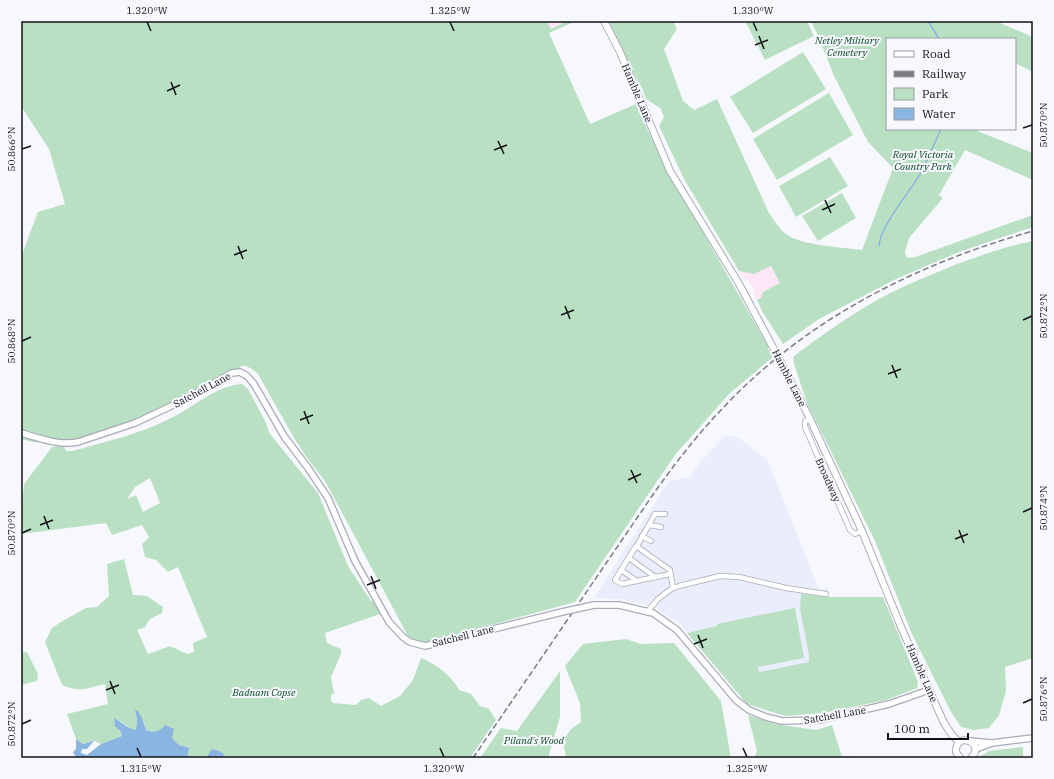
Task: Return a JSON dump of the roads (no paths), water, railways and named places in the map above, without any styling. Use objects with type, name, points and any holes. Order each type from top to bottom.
[{"type":"main road","name":"Hamble Lane","points":[[604,21],[620,52],[670,171],[738,282],[810,419],[862,531],[944,723],[952,735],[960,742]]},
{"type":"main road","points":[[957,756],[956,748],[960,742],[963,740],[970,740],[975,745],[976,749],[975,754],[971,758]]},
{"type":"street","name":"Satchell Lane","points":[[21,433],[54,441],[68,443],[78,442],[135,423],[182,401],[232,373],[240,372],[254,384],[284,436],[328,498],[355,562],[390,622],[403,637],[410,642],[425,646],[594,605],[619,605],[653,613],[677,630],[736,700],[749,710],[766,717],[782,721],[819,720],[889,704],[929,690]]},
{"type":"street","name":"Broadway","points":[[810,419],[806,421],[805,427],[850,530],[855,534],[862,531]]},
{"type":"street","points":[[665,514],[655,514],[615,580],[622,584],[670,574]]},
{"type":"street","points":[[649,525],[661,527]]},
{"type":"street","points":[[642,536],[651,541]]},
{"type":"street","points":[[637,546],[670,570],[673,588]]},
{"type":"street","points":[[629,558],[655,577]]},
{"type":"street","points":[[621,570],[637,581]]},
{"type":"street","points":[[647,612],[658,599],[673,588],[720,576],[739,577],[786,588],[826,594]]},
{"type":"street","points":[[976,749],[992,743],[1033,738]]},
{"type":"street","points":[[970,740],[992,743]]},
{"type":"water","points":[[135,710],[138,711],[141,716],[146,730],[157,731],[165,725],[174,729],[172,738],[179,745],[190,748],[188,758],[78,758],[75,756],[73,752],[76,749],[76,739],[83,744],[94,741],[87,749],[82,749],[81,753],[87,755],[101,744],[122,736],[120,731],[115,726],[114,718],[136,730],[137,719]]},
{"type":"water","points":[[212,749],[224,754],[223,758],[207,758]]},
{"type":"waterway","points":[[928,21],[938,38]]},
{"type":"waterway","points":[[879,246],[884,229],[920,174],[941,130]]},
{"type":"railway","points":[[473,758],[668,474],[712,419],[755,377],[790,348],[826,322],[865,299],[905,278],[947,260],[989,244],[1033,231]]},
{"type":"park label","name":"Netley Military Cemetery","points":[[847,46]]},
{"type":"park label","name":"Royal Victoria Country Park","points":[[923,160]]},
{"type":"park label","name":"Badnam Copse","points":[[264,692]]},
{"type":"park label","name":"Piland's Wood","points":[[534,740]]}]
